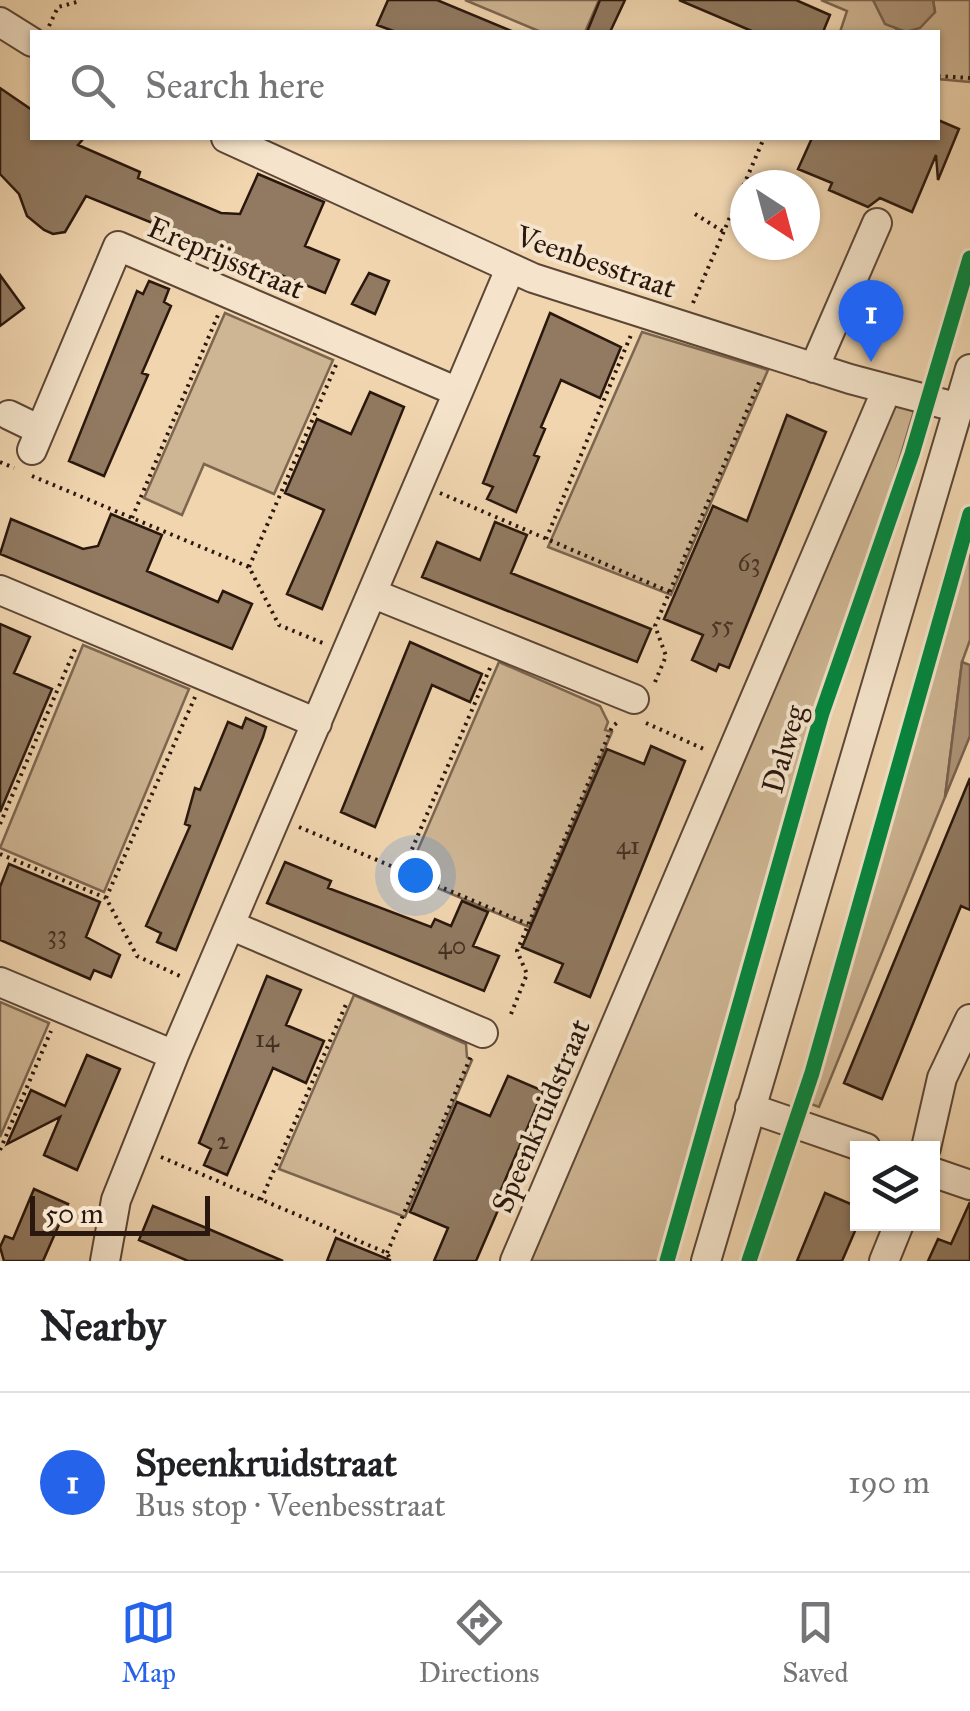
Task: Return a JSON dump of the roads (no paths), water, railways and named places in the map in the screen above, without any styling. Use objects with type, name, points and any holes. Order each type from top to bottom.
[{"type":"street","points":[[0,22],[30,41]]},
{"type":"street","name":"Veenbesstraat","points":[[230,140],[510,270],[814,368],[959,408]]},
{"type":"street","points":[[814,368],[878,223]]},
{"type":"street","name":"Ereprijsstraat","points":[[9,416],[36,440],[118,246],[458,392]]},
{"type":"street","points":[[105,1261],[116,1200],[174,1055],[510,270]]},
{"type":"street","points":[[706,1261],[970,369]]},
{"type":"street","name":"Speenkruidstraat","points":[[514,1261],[887,389]]},
{"type":"street","points":[[0,590],[317,723]]},
{"type":"street","points":[[374,594],[500,645],[635,707]]},
{"type":"street","points":[[230,925],[483,1033]]},
{"type":"street","points":[[0,982],[174,1055]]},
{"type":"street","points":[[928,1141],[942,1078],[970,1019]]},
{"type":"street","points":[[750,1108],[850,1142]]},
{"type":"street","points":[[940,1175],[970,1186]]},
{"type":"street","points":[[884,1261],[896,1231]]},
{"type":"place","name":"Speenkruidstraat","points":[[871,362]]}]
